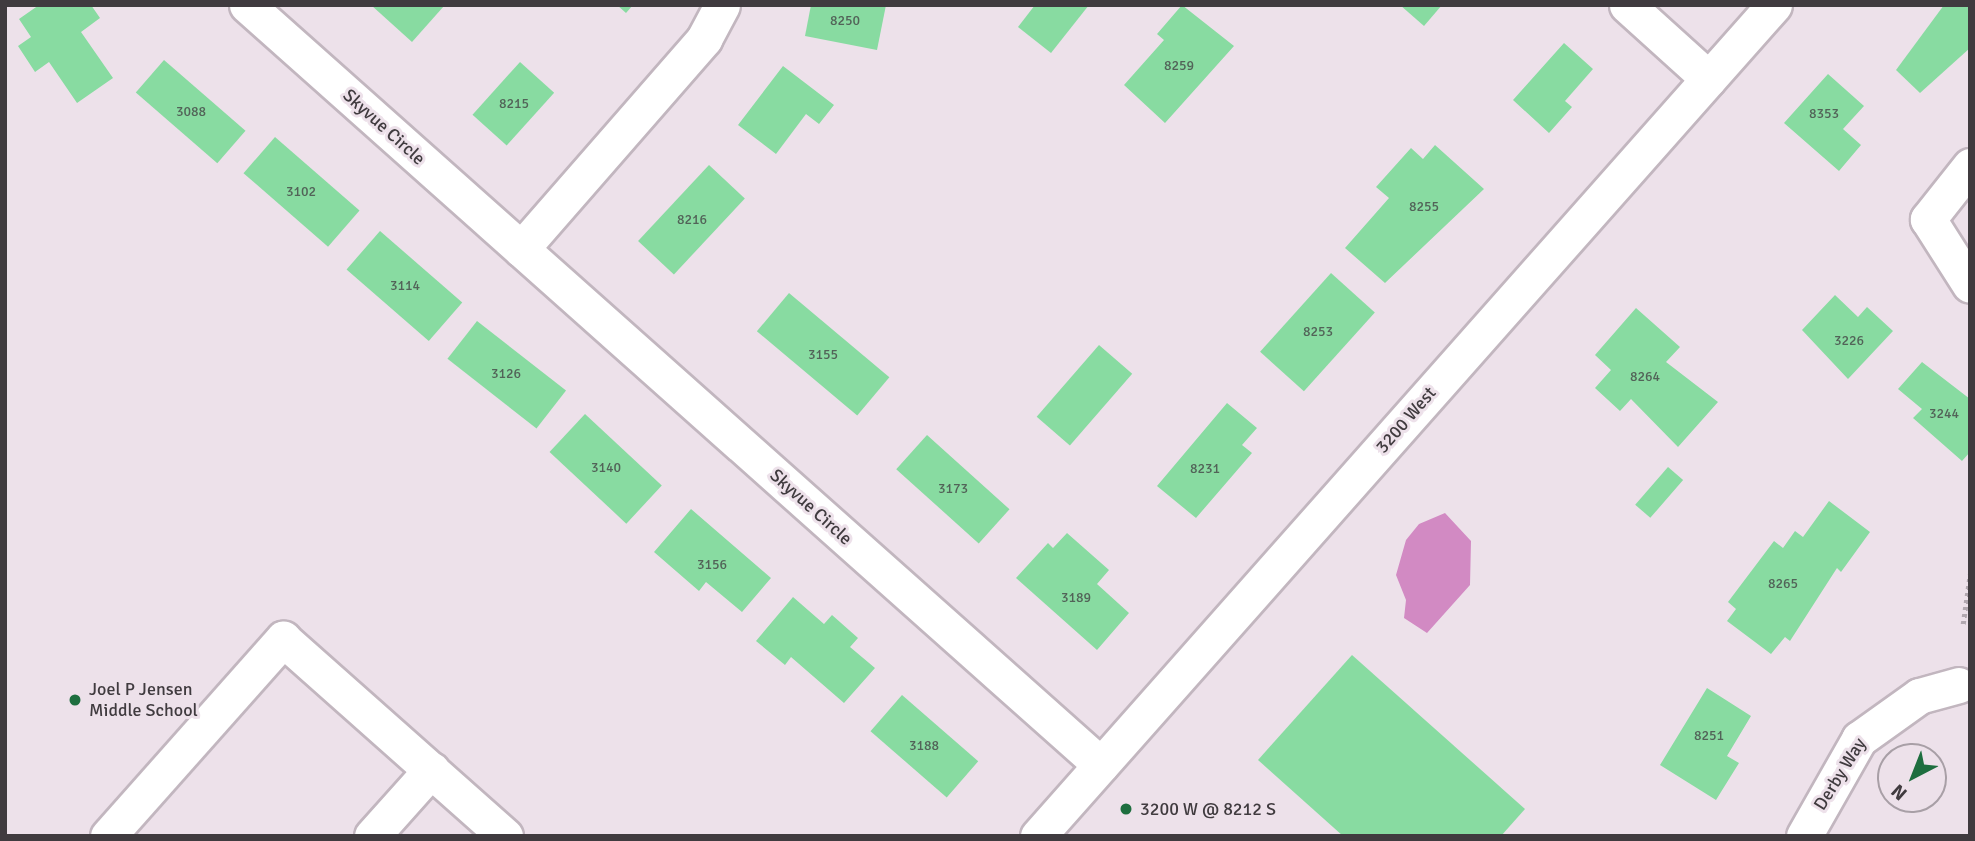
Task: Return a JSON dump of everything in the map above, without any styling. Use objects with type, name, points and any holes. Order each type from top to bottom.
[{"type":"street","name":"Skyvue Circle","points":[[247,5],[1101,765]]},
{"type":"street","points":[[521,250],[704,39],[723,5]]},
{"type":"street","points":[[1627,5],[1709,79]]},
{"type":"street","name":"3200 West","points":[[1038,836],[1774,5]]},
{"type":"street","points":[[1970,166],[1928,219],[1970,285]]},
{"type":"street","points":[[108,836],[283,639],[505,836]]},
{"type":"street","name":"Derby Way","points":[[1804,836],[1859,739],[1919,695],[1959,685]]},
{"type":"street","points":[[372,836],[431,770]]},
{"type":"path","points":[[1963,624],[1970,574]]},
{"type":"shaded area","points":[[1445,513],[1471,541],[1470,585],[1427,633],[1404,618],[1406,600],[1396,575],[1406,540],[1419,524]]},
{"type":"building","points":[[39,5],[91,5],[100,18],[81,32],[113,78],[77,103],[49,62],[35,72],[18,46],[31,37],[19,19]]},
{"type":"building","points":[[371,5],[442,5],[444,6],[412,42]]},
{"type":"building","points":[[617,5],[633,5],[626,13]]},
{"type":"building","points":[[811,5],[886,5],[877,50],[805,36]]},
{"type":"building","points":[[1035,5],[1089,5],[1051,53],[1018,27]]},
{"type":"building","points":[[1182,5],[1234,46],[1165,123],[1124,85],[1164,40],[1157,34]]},
{"type":"building","points":[[1400,5],[1442,5],[1424,26]]},
{"type":"building","points":[[1944,5],[1970,5],[1970,48],[1920,93],[1896,70]]},
{"type":"building","points":[[1564,43],[1593,69],[1565,101],[1572,107],[1549,133],[1513,100]]},
{"type":"building","points":[[164,60],[246,131],[217,163],[136,92]]},
{"type":"building","points":[[520,62],[554,93],[507,146],[472,115]]},
{"type":"building","points":[[783,66],[834,105],[819,124],[806,114],[776,154],[738,125]]},
{"type":"building","points":[[1828,74],[1864,106],[1843,129],[1861,145],[1839,171],[1784,123]]},
{"type":"building","points":[[275,137],[360,210],[328,247],[244,173]]},
{"type":"building","points":[[1435,145],[1484,189],[1385,283],[1345,248],[1389,198],[1376,187],[1411,148],[1423,159]]},
{"type":"building","points":[[709,165],[745,198],[674,274],[638,241]]},
{"type":"building","points":[[380,231],[462,303],[429,341],[347,269]]},
{"type":"building","points":[[1331,273],[1375,312],[1304,391],[1260,352]]},
{"type":"building","points":[[789,293],[889,377],[857,416],[757,331]]},
{"type":"building","points":[[1835,295],[1858,317],[1867,307],[1893,331],[1848,379],[1802,330]]},
{"type":"building","points":[[1636,308],[1680,347],[1666,362],[1718,402],[1678,447],[1631,399],[1620,411],[1595,388],[1611,370],[1595,355]]},
{"type":"building","points":[[477,321],[566,391],[536,428],[447,359]]},
{"type":"building","points":[[1099,345],[1132,374],[1070,446],[1037,417]]},
{"type":"building","points":[[1922,362],[1970,399],[1970,452],[1962,461],[1913,418],[1922,409],[1898,389]]},
{"type":"building","points":[[1227,403],[1257,428],[1242,445],[1252,453],[1196,518],[1157,486]]},
{"type":"building","points":[[585,414],[662,486],[626,524],[550,452]]},
{"type":"building","points":[[927,435],[1009,509],[979,543],[896,469]]},
{"type":"building","points":[[1668,467],[1683,480],[1650,518],[1635,505]]},
{"type":"building","points":[[1829,501],[1870,532],[1841,572],[1837,568],[1790,641],[1785,637],[1771,654],[1727,621],[1736,609],[1728,602],[1774,541],[1783,548],[1795,531],[1803,537]]},
{"type":"building","points":[[691,509],[771,578],[742,612],[706,582],[699,591],[654,552]]},
{"type":"building","points":[[1067,533],[1109,570],[1097,584],[1129,613],[1097,650],[1016,578],[1048,543],[1053,548]]},
{"type":"building","points":[[793,597],[824,624],[832,615],[858,638],[850,647],[875,668],[844,703],[791,657],[785,665],[756,641]]},
{"type":"building","points":[[1352,655],[1525,809],[1501,836],[1343,836],[1258,760]]},
{"type":"building","points":[[1707,688],[1751,716],[1727,756],[1739,763],[1716,800],[1660,765]]},
{"type":"building","points":[[902,695],[978,761],[947,797],[871,731]]},
{"type":"place","name":"Joel P Jensen Middle School","points":[[75,700]]},
{"type":"place","name":"3200 W @ 8212 S","points":[[1126,809]]}]
